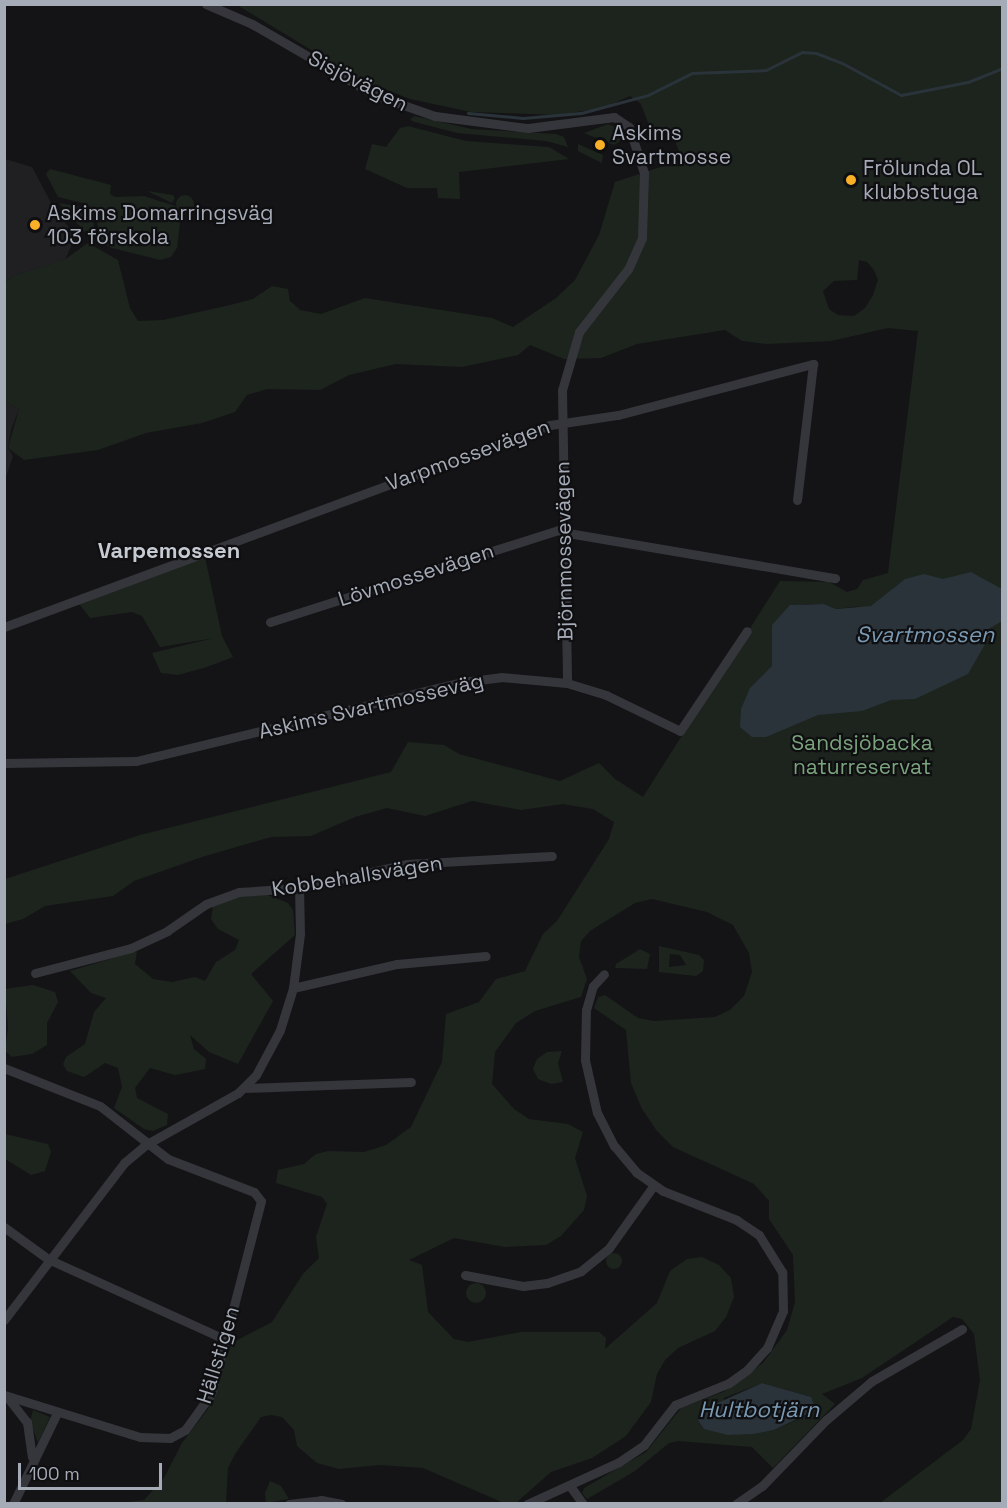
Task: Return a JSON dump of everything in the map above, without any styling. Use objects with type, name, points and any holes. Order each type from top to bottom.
[{"type":"street","name":"Sisjövägen","points":[[206,4],[252,24],[375,95],[435,116],[528,128],[614,117],[625,122]]},
{"type":"street","name":"Björnmossevägen","points":[[567,683],[562,531],[562,390],[571,350],[591,314],[628,269],[642,238],[644,173],[625,122]]},
{"type":"street","name":"Varpmossevägen","points":[[4,627],[561,421],[630,412],[813,364],[797,500]]},
{"type":"street","name":"Lövmossevägen","points":[[270,622],[562,531],[835,578]]},
{"type":"street","name":"Askims Svartmosseväg","points":[[4,763],[66,764],[144,759],[487,678],[514,677],[567,683],[623,701],[680,731],[747,631]]},
{"type":"street","name":"Kobbehallsvägen","points":[[35,973],[131,948],[227,895],[299,888],[407,864],[552,856]]},
{"type":"street","points":[[4,1320],[116,1172],[147,1144],[244,1088],[273,1046],[293,988],[300,934],[299,888]]},
{"type":"street","points":[[293,988],[397,964],[486,956]]},
{"type":"street","points":[[526,1503],[570,1486],[645,1446],[681,1401],[720,1387],[747,1370],[767,1348],[780,1322],[784,1287],[778,1261],[766,1242],[745,1224],[684,1202],[654,1185],[626,1163],[614,1146],[588,1080],[586,1010],[593,987],[604,974]]},
{"type":"street","points":[[4,1068],[100,1106],[127,1124],[147,1144]]},
{"type":"street","points":[[244,1088],[411,1082]]},
{"type":"street","name":"Hällstigen","points":[[4,1396],[134,1436],[162,1439],[178,1435],[208,1400],[261,1197],[192,1171],[147,1144]]},
{"type":"street","points":[[465,1275],[523,1286],[548,1283],[580,1271],[609,1248],[654,1185]]},
{"type":"street","points":[[4,1227],[48,1259],[225,1339]]},
{"type":"street","points":[[736,1503],[762,1486],[826,1419],[872,1381],[962,1329]]},
{"type":"street","points":[[4,1396],[19,1408],[27,1422],[33,1447],[32,1462]]},
{"type":"street","points":[[13,1503],[57,1413]]},
{"type":"street","points":[[570,1486],[583,1503]]},
{"type":"street","points":[[289,1503],[321,1500],[342,1503]]},
{"type":"shaded area","name":"Askims Domarringsväg 103 förskola","points":[[5,159],[32,167],[57,214],[76,235],[65,260],[14,275],[5,283]]},
{"type":"shaded area","points":[[4,401],[19,409],[11,430],[8,448],[13,456],[5,480]]},
{"type":"green space","name":"Sandsjöbacka naturreservat","points":[[237,5],[1002,5],[1002,1503],[880,1503],[963,1440],[971,1429],[980,1380],[974,1334],[962,1319],[953,1317],[862,1378],[822,1394],[835,1404],[773,1468],[752,1447],[678,1441],[669,1443],[635,1471],[587,1499],[582,1493],[584,1488],[646,1452],[681,1408],[723,1392],[763,1363],[787,1330],[795,1302],[793,1255],[769,1219],[769,1201],[754,1184],[673,1147],[657,1131],[642,1109],[631,1083],[626,1030],[594,1008],[598,997],[605,995],[638,1018],[654,1021],[715,1017],[730,1010],[744,996],[752,972],[749,953],[733,925],[707,912],[652,899],[635,903],[590,931],[581,941],[579,957],[587,979],[581,997],[535,1011],[516,1023],[495,1052],[492,1084],[514,1109],[529,1119],[568,1124],[583,1132],[575,1158],[587,1196],[584,1210],[561,1236],[546,1245],[505,1247],[454,1238],[409,1260],[422,1265],[428,1312],[454,1339],[468,1342],[521,1332],[599,1332],[606,1338],[605,1349],[657,1303],[670,1271],[687,1259],[702,1257],[719,1265],[731,1278],[734,1297],[726,1317],[715,1331],[678,1348],[665,1360],[657,1374],[651,1402],[626,1436],[592,1458],[551,1472],[517,1502],[504,1503],[423,1468],[380,1465],[339,1469],[317,1463],[297,1446],[294,1430],[282,1417],[271,1415],[261,1417],[235,1454],[228,1468],[226,1503],[121,1503],[144,1500],[164,1478],[182,1443],[208,1409],[228,1345],[272,1322],[303,1274],[319,1258],[316,1237],[327,1204],[322,1197],[276,1183],[278,1170],[304,1164],[316,1154],[328,1151],[364,1152],[386,1145],[411,1127],[442,1062],[446,1014],[479,1002],[496,979],[525,971],[543,934],[557,921],[609,839],[614,822],[593,809],[563,804],[521,810],[472,801],[425,816],[387,808],[355,817],[311,836],[271,837],[202,857],[134,881],[113,896],[45,906],[23,919],[5,924],[5,879],[140,835],[391,772],[408,742],[444,745],[459,754],[560,781],[599,763],[615,779],[643,797],[780,581],[829,582],[847,592],[857,589],[863,580],[888,573],[918,331],[888,328],[831,341],[767,344],[742,341],[725,330],[637,344],[601,358],[564,359],[530,345],[518,355],[462,367],[396,364],[349,375],[320,390],[267,389],[247,395],[235,412],[202,423],[146,433],[98,450],[24,460],[8,448],[19,409],[4,401],[5,283],[14,275],[64,260],[88,243],[118,260],[130,308],[138,321],[163,320],[253,299],[272,286],[288,289],[290,301],[300,310],[321,314],[365,298],[492,318],[513,327],[556,298],[575,280],[599,235],[615,182],[682,160],[671,129],[650,128],[641,104],[630,96],[606,107],[560,115],[471,112],[410,99],[359,79]],"holes":[[[859,260],[867,262],[874,270],[878,280],[873,295],[865,308],[854,316],[838,315],[829,309],[823,291],[834,281],[857,280]],[[801,604],[824,604],[836,609],[861,606],[838,612]],[[762,1383],[811,1397],[810,1414],[774,1430],[728,1435],[724,1398]]]},
{"type":"green space","points":[[414,116],[472,129],[556,134],[564,137],[568,147],[546,141],[457,133],[410,120]]},
{"type":"green space","points":[[608,124],[623,130],[619,142],[614,145],[584,133]]},
{"type":"green space","points":[[408,126],[466,141],[549,147],[569,159],[459,172],[460,199],[438,198],[437,188],[407,188],[365,169],[372,144],[386,147],[400,128]]},
{"type":"green space","points":[[578,144],[603,155],[602,163],[578,151]]},
{"type":"green space","points":[[50,169],[111,185],[110,194],[115,197],[144,196],[175,206],[181,215],[177,248],[171,257],[160,260],[112,248],[100,242],[97,220],[93,218],[95,237],[84,231],[59,203],[82,207],[87,204],[58,197],[46,174]]},
{"type":"green space","points":[[147,191],[173,195],[175,198],[172,203]]},
{"type":"green space","points":[[185,195],[191,198],[194,204],[191,210],[185,213],[179,210],[176,204],[179,198]]},
{"type":"green space","points":[[205,557],[222,636],[233,657],[207,667],[178,675],[161,673],[152,653],[214,638],[160,647],[142,616],[132,612],[90,618],[76,600]]},
{"type":"green space","points":[[265,894],[288,903],[293,910],[295,935],[251,974],[273,1001],[238,1064],[209,1052],[190,1035],[194,1049],[206,1059],[205,1069],[175,1075],[150,1068],[135,1088],[137,1098],[168,1114],[167,1125],[153,1131],[144,1129],[114,1108],[122,1087],[118,1068],[105,1063],[84,1077],[67,1071],[63,1064],[66,1057],[85,1044],[94,1012],[106,998],[91,993],[70,971],[137,951],[135,964],[153,979],[172,982],[195,977],[205,981],[216,962],[235,950],[239,940],[218,929],[211,919],[213,906],[232,898]]},
{"type":"green space","points":[[659,946],[699,955],[704,960],[703,971],[696,976],[659,972]],"holes":[[[670,954],[680,955],[686,965],[669,967]]]},
{"type":"green space","points":[[640,949],[650,954],[647,969],[615,968],[616,964]]},
{"type":"green space","points":[[33,985],[55,992],[58,1002],[47,1023],[47,1045],[32,1054],[12,1057],[5,1051],[8,1028],[5,989]]},
{"type":"green space","points":[[562,1051],[558,1063],[563,1082],[551,1084],[538,1079],[533,1069],[537,1059],[547,1052]]},
{"type":"green space","points":[[5,1134],[48,1144],[51,1152],[45,1171],[31,1175],[5,1159]]},
{"type":"green space","points":[[614,1253],[620,1255],[622,1261],[620,1267],[614,1269],[608,1267],[606,1261],[608,1255]]},
{"type":"green space","points":[[472,1283],[480,1283],[486,1289],[486,1297],[480,1303],[472,1303],[466,1297],[466,1289]]},
{"type":"green space","points":[[33,1410],[50,1417],[38,1443],[30,1421]]},
{"type":"green space","points":[[270,1481],[281,1486],[289,1499],[266,1503],[265,1493]]},
{"type":"water","name":"Svartmossen","points":[[971,572],[1002,589],[1002,621],[989,629],[989,637],[968,674],[915,699],[891,700],[862,711],[818,715],[766,737],[752,737],[740,727],[741,709],[750,688],[772,666],[772,625],[790,605],[824,604],[836,609],[871,606],[905,579],[924,574],[943,579]]},
{"type":"water","name":"Hultbotjärn","points":[[762,1383],[811,1397],[816,1410],[774,1430],[753,1434],[728,1435],[704,1429],[698,1420],[702,1410]]},
{"type":"waterway","points":[[468,113],[523,118],[581,113],[648,95],[692,73],[766,70],[802,52],[816,53],[842,63],[901,95],[968,82],[1002,68]]},
{"type":"place","name":"Askims Svartmosse","points":[[600,145]]},
{"type":"place","name":"Frölunda OL klubbstuga","points":[[851,180]]},
{"type":"place","name":"Askims Domarringsväg 103 förskola","points":[[35,225]]},
{"type":"district","name":"Varpemossen","points":[[169,551]]}]
